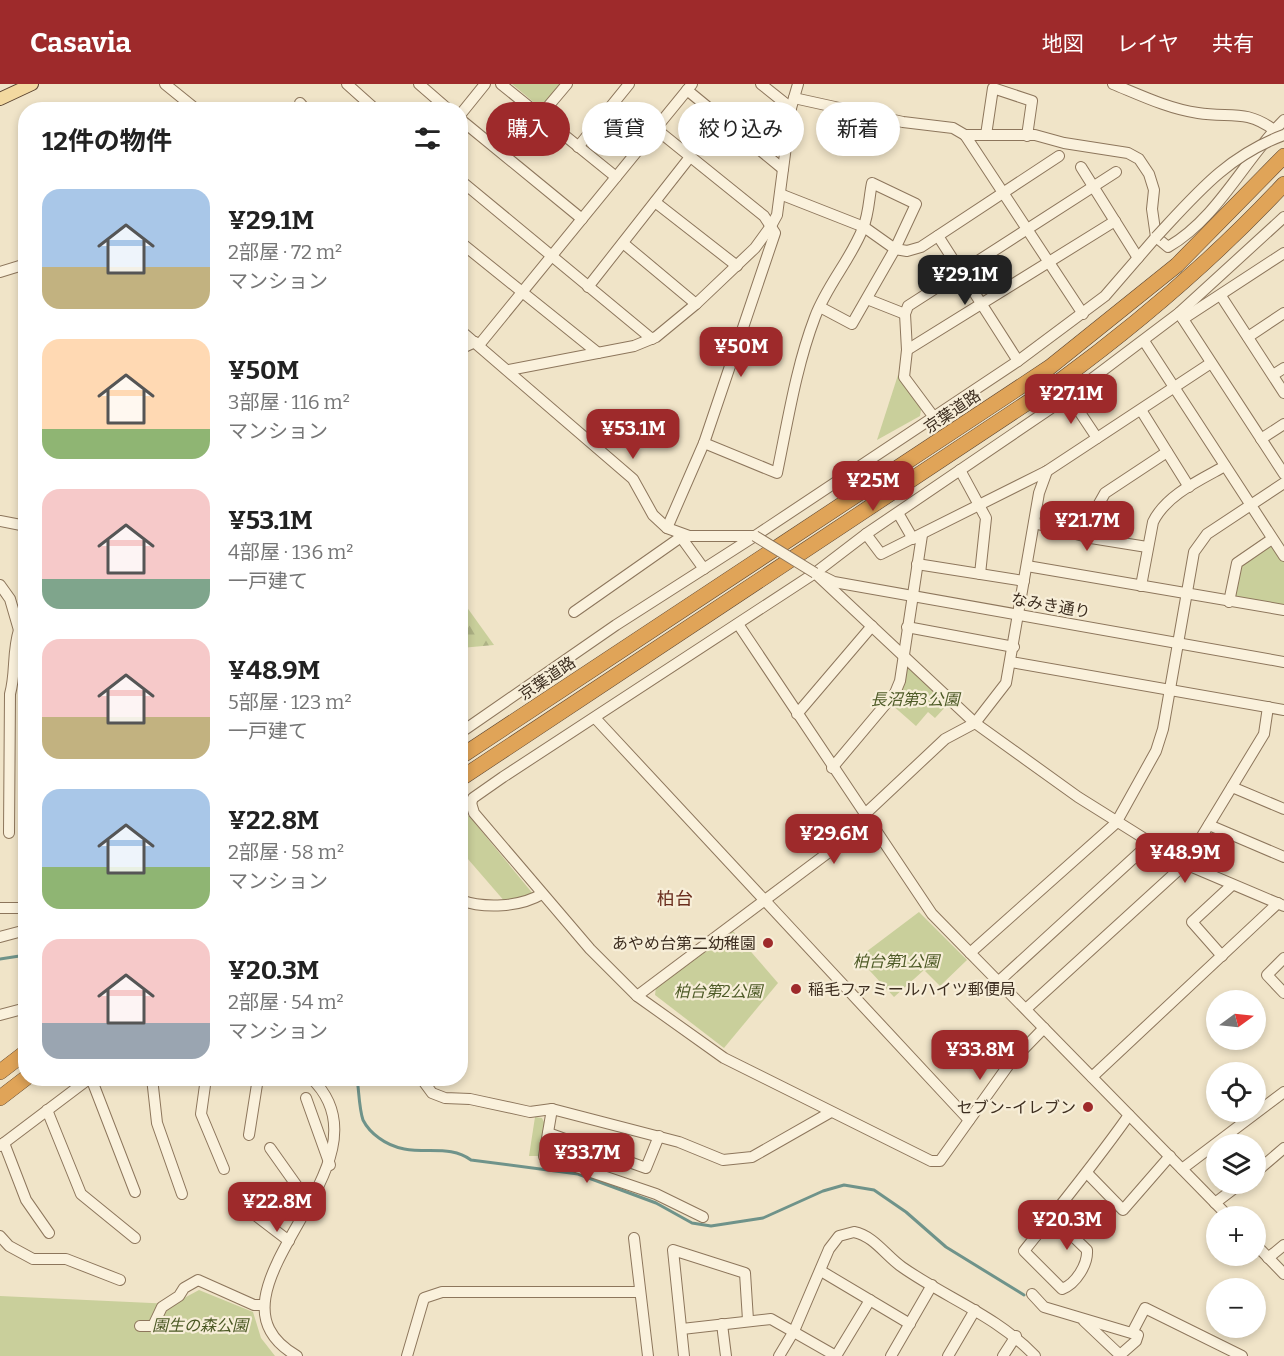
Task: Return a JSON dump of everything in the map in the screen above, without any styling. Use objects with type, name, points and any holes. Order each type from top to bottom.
[{"type":"highway","name":"京葉道路","points":[[468,752],[1050,367],[1177,265],[1284,156]]},
{"type":"highway","points":[[468,773],[1057,383],[1111,343],[1188,279],[1224,247],[1284,184]]},
{"type":"highway","points":[[0,1072],[18,1058]]},
{"type":"highway","points":[[0,1098],[18,1084]]},
{"type":"main road","points":[[0,99],[32,84]]},
{"type":"street","points":[[165,84],[187,102]]},
{"type":"street","points":[[347,84],[367,102]]},
{"type":"street","points":[[419,84],[440,102]]},
{"type":"street","points":[[468,107],[486,84]]},
{"type":"street","points":[[501,84],[523,102]]},
{"type":"street","points":[[552,102],[567,84]]},
{"type":"street","points":[[578,147],[629,84]]},
{"type":"street","points":[[761,84],[791,102]]},
{"type":"street","points":[[793,102],[798,84]]},
{"type":"street","points":[[1113,84],[1150,99],[1197,113],[1258,118],[1279,133]]},
{"type":"street","points":[[666,117],[690,87],[783,169]]},
{"type":"street","points":[[986,135],[993,88],[1032,101],[1027,136]]},
{"type":"street","points":[[804,105],[953,128],[965,135],[1083,314]]},
{"type":"street","points":[[965,135],[1027,136],[1128,153],[1139,159],[1149,174],[1154,190],[1152,209],[1156,237],[1168,247],[1182,238],[1213,207],[1279,133],[1284,120]]},
{"type":"street","points":[[468,124],[582,219]]},
{"type":"street","points":[[468,727],[616,625],[755,536],[1018,361],[1083,314],[1105,296],[1197,192],[1229,162],[1279,133]]},
{"type":"street","points":[[574,612],[675,533],[775,233],[764,216],[666,137]]},
{"type":"street","points":[[570,140],[616,177]]},
{"type":"street","points":[[468,346],[477,343],[522,292],[634,156]]},
{"type":"street","points":[[509,370],[598,353],[652,339],[696,304],[737,266],[771,226],[777,215],[785,156]]},
{"type":"street","points":[[780,194],[864,227],[895,249],[908,251],[921,247],[1059,156]]},
{"type":"street","points":[[588,286],[690,157]]},
{"type":"street","points":[[1081,166],[1138,258]]},
{"type":"street","points":[[933,416],[904,377],[907,350],[905,314],[908,306],[1116,172]]},
{"type":"street","points":[[704,443],[777,473],[797,375],[820,307],[864,227],[872,183],[916,204],[895,249],[852,324],[820,307]]},
{"type":"street","points":[[468,187],[652,339]]},
{"type":"street","points":[[655,202],[737,266]]},
{"type":"street","points":[[1181,316],[1284,217]]},
{"type":"street","points":[[907,350],[1115,221]]},
{"type":"street","points":[[938,236],[1018,361]]},
{"type":"street","points":[[622,243],[696,304]]},
{"type":"street","points":[[468,248],[598,353]]},
{"type":"street","points":[[468,802],[815,573],[866,534],[1069,396],[1144,340],[1181,316],[1221,296],[1284,253]]},
{"type":"street","points":[[0,272],[18,266]]},
{"type":"street","points":[[1221,296],[1284,393]]},
{"type":"street","points":[[867,298],[905,314]]},
{"type":"street","points":[[1248,337],[1284,313]]},
{"type":"street","points":[[1181,316],[1284,474]]},
{"type":"street","points":[[468,336],[633,479],[653,515],[675,533],[704,569]]},
{"type":"street","points":[[1144,340],[1284,556]]},
{"type":"street","points":[[866,534],[881,554],[917,537],[1047,471],[1211,363]]},
{"type":"street","points":[[1273,375],[1284,368]]},
{"type":"street","points":[[1069,396],[1097,438]]},
{"type":"street","points":[[1141,410],[1189,487]]},
{"type":"street","points":[[1261,439],[1284,424]]},
{"type":"street","points":[[1091,538],[1096,509],[1105,493],[1167,452]]},
{"type":"street","points":[[1141,586],[1147,547],[1157,514],[1189,487],[1225,466]]},
{"type":"street","points":[[960,470],[980,505],[987,524],[980,574]]},
{"type":"street","points":[[637,996],[866,819],[945,739],[975,723],[1006,683],[1039,493],[1047,471]]},
{"type":"street","points":[[970,953],[1116,823],[1156,751],[1163,729],[1194,552],[1199,542],[1207,534],[1284,483]]},
{"type":"street","points":[[832,768],[895,693],[900,681],[917,564],[917,537],[898,513]]},
{"type":"street","points":[[0,521],[18,524]]},
{"type":"street","points":[[1034,524],[1091,538],[1147,547]]},
{"type":"street","points":[[675,533],[704,536],[755,536],[815,573],[975,723],[1116,823],[1185,864],[1281,905],[1222,956],[1092,1077]]},
{"type":"street","points":[[1229,602],[1237,563],[1272,539]]},
{"type":"street","points":[[917,564],[1024,581]]},
{"type":"street","points":[[1027,566],[1284,610]]},
{"type":"street","name":"なみき通り","points":[[815,573],[834,582],[912,594],[1284,662]]},
{"type":"street","points":[[0,585],[10,600],[18,620]]},
{"type":"street","points":[[849,603],[856,585]]},
{"type":"street","points":[[738,624],[866,819],[932,914],[1218,1206]]},
{"type":"street","points":[[797,714],[872,626]]},
{"type":"street","points":[[907,627],[1014,647]]},
{"type":"street","points":[[9,833],[5,736],[13,682],[13,649],[18,638]]},
{"type":"street","points":[[0,647],[13,649]]},
{"type":"street","points":[[1011,662],[1284,710]]},
{"type":"street","points":[[1026,1009],[1185,864],[1264,734],[1268,707]]},
{"type":"street","points":[[596,719],[765,898],[969,1120]]},
{"type":"street","points":[[1232,787],[1283,807]]},
{"type":"street","points":[[468,806],[590,949],[637,996],[724,1058],[931,1161],[940,1161],[1010,1063],[1044,1028]]},
{"type":"street","points":[[1209,825],[1284,857]]},
{"type":"street","points":[[998,982],[1150,843]]},
{"type":"street","points":[[1222,956],[1192,922],[1232,885]]},
{"type":"street","points":[[468,902],[512,905],[529,902],[542,894]]},
{"type":"street","points":[[0,908],[18,908]]},
{"type":"street","points":[[0,937],[18,932]]},
{"type":"street","points":[[1284,958],[1267,975],[1284,993]]},
{"type":"street","points":[[0,1015],[18,1010]]},
{"type":"street","points":[[49,1233],[26,1200],[2,1145],[79,1086]]},
{"type":"street","points":[[93,1086],[135,1192]]},
{"type":"street","points":[[153,1086],[157,1123],[182,1194]]},
{"type":"street","points":[[205,1086],[201,1114],[224,1169]]},
{"type":"street","points":[[249,1134],[257,1086]]},
{"type":"street","points":[[297,1356],[273,1339],[267,1328],[263,1305],[268,1285],[289,1241],[330,1165],[335,1128],[333,1115],[317,1086]]},
{"type":"street","points":[[427,1086],[432,1093],[445,1098],[470,1100],[530,1112],[552,1108],[659,1136],[716,1158],[742,1159],[774,1146],[831,1112]]},
{"type":"street","points":[[1182,1169],[1284,1092]]},
{"type":"street","points":[[306,1098],[330,1165]]},
{"type":"street","points":[[552,1108],[544,1156],[656,1194],[703,1217]]},
{"type":"street","points":[[47,1110],[81,1194],[135,1238]]},
{"type":"street","points":[[1052,1216],[1087,1250],[1088,1260],[1070,1287],[1062,1289],[1024,1251],[1052,1216],[1087,1173],[1129,1116]]},
{"type":"street","points":[[548,1133],[646,1168],[659,1136]]},
{"type":"street","points":[[270,1148],[309,1203]]},
{"type":"street","points":[[1266,1163],[1284,1148]]},
{"type":"street","points":[[1087,1173],[1123,1210],[1170,1156]]},
{"type":"street","points":[[1215,1203],[1227,1194]]},
{"type":"street","points":[[234,1199],[289,1241]]},
{"type":"street","points":[[779,1356],[794,1331],[834,1242],[839,1236],[854,1232],[862,1234],[902,1266],[1016,1336],[1035,1356]]},
{"type":"street","points":[[0,1236],[9,1246],[33,1259],[43,1261],[66,1259],[120,1280]]},
{"type":"street","points":[[634,1238],[648,1356]]},
{"type":"street","points":[[1284,1245],[1268,1258],[1284,1274]]},
{"type":"street","points":[[684,1356],[673,1250],[745,1273],[748,1320]]},
{"type":"street","points":[[821,1270],[910,1324]]},
{"type":"street","points":[[140,1326],[153,1326],[162,1307],[174,1300],[184,1288],[198,1281],[254,1305],[263,1305]]},
{"type":"street","points":[[891,1356],[932,1285]]},
{"type":"street","points":[[407,1356],[424,1298],[442,1292],[639,1292]]},
{"type":"street","points":[[1032,1294],[1044,1307],[1133,1331],[1138,1335],[1136,1341],[1121,1356],[1082,1319]]},
{"type":"street","points":[[682,1329],[771,1319],[836,1356],[870,1300]]},
{"type":"street","points":[[1133,1331],[1145,1308],[1242,1356]]},
{"type":"street","points":[[948,1356],[975,1310]]},
{"type":"street","points":[[722,1324],[726,1356]]},
{"type":"street","points":[[1004,1356],[1016,1336]]},
{"type":"green space","points":[[512,84],[560,84],[545,102],[533,102]]},
{"type":"green space","points":[[898,375],[922,404],[920,416],[877,440]]},
{"type":"green space","points":[[1269,546],[1275,548],[1284,561],[1284,609],[1233,601],[1236,567]]},
{"type":"green space","points":[[468,609],[494,645],[468,647]]},
{"type":"green space","name":"長沼第3公園","points":[[908,667],[949,703],[935,718],[928,712],[916,726],[891,704],[904,668]]},
{"type":"green space","points":[[468,816],[534,895],[506,903],[468,859]]},
{"type":"green space","name":"柏台第1公園","points":[[919,912],[967,960],[940,986],[924,970],[894,997],[858,958]]},
{"type":"green space","name":"柏台第2公園","points":[[732,930],[778,983],[724,1048],[655,995],[656,987]]},
{"type":"green space","points":[[535,1117],[542,1118],[545,1124],[540,1156],[529,1156]]},
{"type":"green space","name":"園生の森公園","points":[[199,1290],[253,1312],[261,1338],[275,1356],[0,1356],[0,1296],[173,1304]]},
{"type":"waterway","points":[[0,959],[18,956]]},
{"type":"waterway","points":[[358,1086],[363,1120],[374,1134],[391,1145],[403,1149],[461,1154],[471,1160],[578,1174],[656,1203],[692,1223],[711,1226],[763,1218],[823,1191],[844,1185],[874,1190],[906,1212],[946,1247],[1024,1295]]},
{"type":"place","name":"あやめ台第二幼稚園","points":[[768,943]]},
{"type":"place","name":"稲毛ファミールハイツ郵便局","points":[[796,989]]},
{"type":"place","name":"セブン-イレブン","points":[[1088,1107]]},
{"type":"district","name":"柏台","points":[[675,899]]}]
